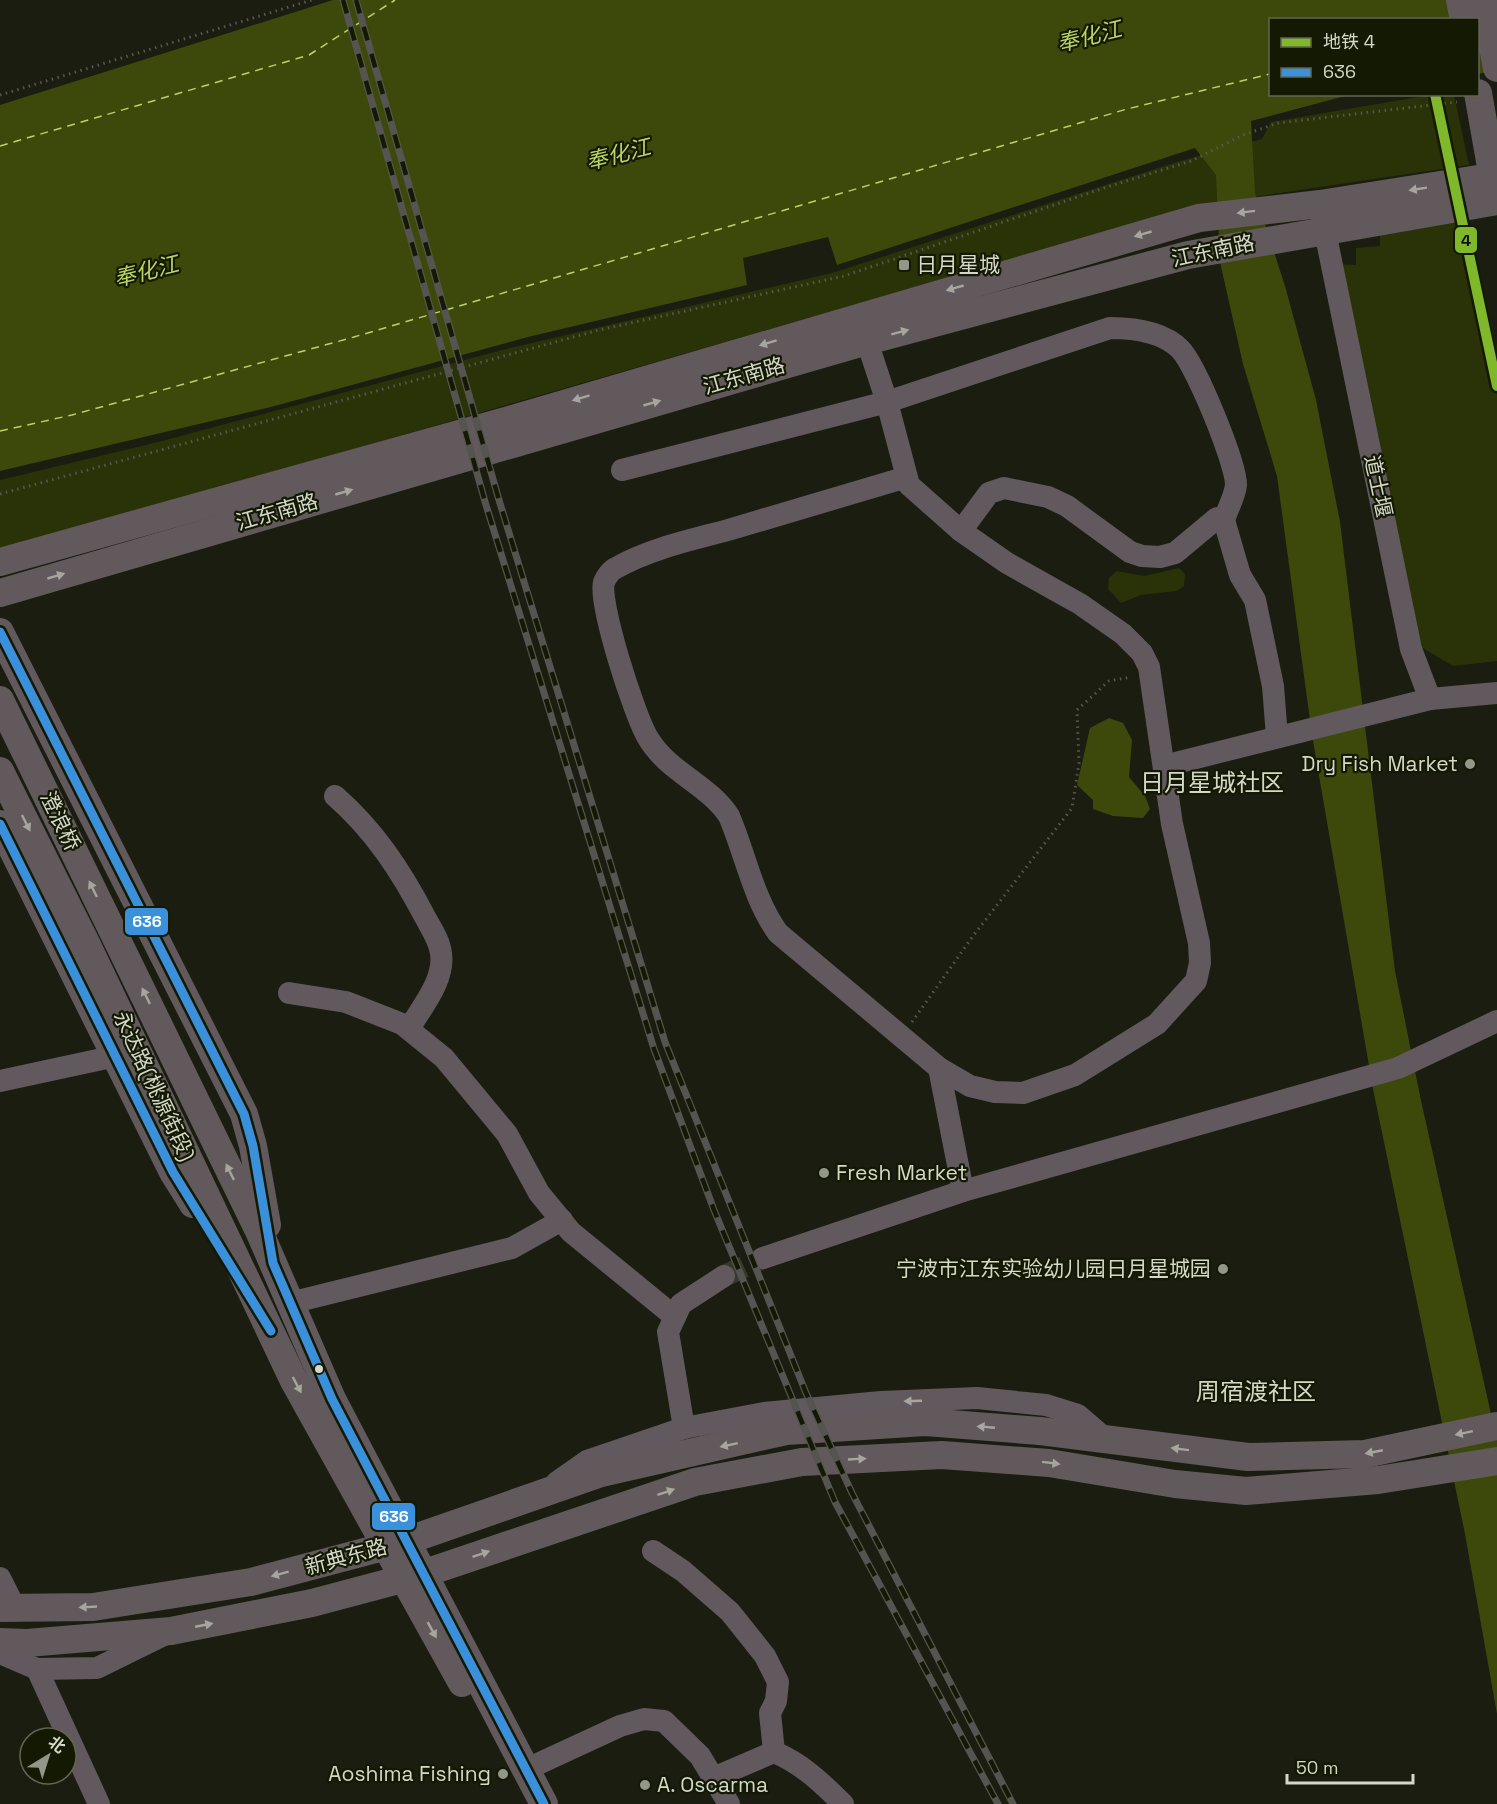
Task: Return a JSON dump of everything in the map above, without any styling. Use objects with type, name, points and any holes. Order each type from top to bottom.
[{"type":"main road","points":[[1460,0],[1464,18]]},
{"type":"main road","points":[[1484,0],[1497,68]]},
{"type":"main road","points":[[1479,96],[1497,199]]},
{"type":"main road","name":"江东南路","points":[[0,562],[516,418],[863,328],[1188,255],[1295,234],[1313,213],[1497,176]]},
{"type":"main road","name":"江东南路","points":[[0,593],[863,328],[1199,218],[1313,213],[1497,199]]},
{"type":"main road","points":[[0,632],[244,1114],[253,1146],[273,1263]]},
{"type":"main road","name":"澄浪桥","points":[[0,700],[119,941]]},
{"type":"main road","name":"澄浪桥","points":[[0,771],[87,945]]},
{"type":"main road","points":[[0,824],[173,1172],[271,1332]]},
{"type":"main road","name":"永达路(桃源街段)","points":[[119,941],[273,1263],[396,1544]]},
{"type":"main road","name":"永达路(桃源街段)","points":[[87,945],[294,1381],[414,1576]]},
{"type":"main road","name":"新典东路","points":[[7,1608],[93,1607],[251,1582],[396,1544],[601,1473],[786,1431],[925,1422],[1040,1431],[1248,1457],[1365,1454],[1497,1426]]},
{"type":"main road","name":"新典东路","points":[[0,1641],[27,1643],[171,1631],[312,1603],[414,1576],[695,1482],[802,1462],[942,1455],[1049,1463],[1175,1484],[1246,1491],[1378,1480],[1497,1461]]},
{"type":"main road","points":[[414,1576],[527,1769],[544,1804]]},
{"type":"main road","points":[[414,1576],[527,1804]]},
{"type":"street","name":"道士堰","points":[[1313,213],[1411,649],[1430,699]]},
{"type":"street","points":[[863,328],[887,402],[907,477],[909,485],[961,531],[1027,575],[1080,604],[1123,634],[1142,653],[1152,684],[1172,824],[1199,943],[1200,963],[1196,981],[1157,1024],[1075,1075],[1023,1093],[995,1092],[970,1086],[939,1068],[903,1035],[778,933],[765,914],[729,816],[722,805],[698,784],[662,759],[647,737],[624,675],[604,604],[604,581],[612,569],[623,564],[683,543],[907,477]]},
{"type":"street","points":[[622,470],[887,402],[1110,328],[1130,328],[1164,338],[1180,349],[1194,372],[1232,461],[1236,486],[1224,520],[1240,574],[1255,600],[1260,635],[1273,686],[1277,737]]},
{"type":"street","points":[[961,531],[989,493],[1004,488],[1048,497],[1068,506],[1130,552],[1142,556],[1160,557],[1175,553],[1217,518],[1224,520]]},
{"type":"street","points":[[1164,766],[1430,699],[1497,693]]},
{"type":"street","points":[[335,796],[358,816],[401,871],[434,933],[442,955],[436,983],[409,1029]]},
{"type":"street","points":[[288,993],[346,1002],[402,1024],[444,1058],[507,1134],[539,1193],[571,1232],[675,1317]]},
{"type":"street","points":[[763,1258],[963,1191],[1398,1068],[1497,1021]]},
{"type":"street","points":[[0,1081],[116,1056]]},
{"type":"street","points":[[939,1068],[963,1191]]},
{"type":"street","points":[[290,1303],[512,1248],[562,1220]]},
{"type":"street","points":[[684,1428],[668,1332],[681,1304],[724,1276]]},
{"type":"street","points":[[537,1495],[587,1461],[684,1428],[764,1413],[881,1402],[977,1398],[1046,1406],[1078,1415],[1107,1440]]},
{"type":"street","points":[[652,1551],[683,1571],[730,1612],[765,1656],[778,1682],[776,1701],[770,1713],[774,1752]]},
{"type":"street","points":[[0,1578],[7,1608]]},
{"type":"street","points":[[0,1653],[37,1670],[97,1668],[171,1631]]},
{"type":"street","points":[[37,1670],[99,1804]]},
{"type":"street","points":[[527,1769],[620,1726],[644,1719],[663,1721],[700,1756],[729,1804]]},
{"type":"street","points":[[713,1778],[774,1752],[792,1760],[825,1785],[843,1804]]},
{"type":"path","points":[[0,95],[312,0]]},
{"type":"path","points":[[0,494],[599,330],[844,276],[1191,161],[1243,135],[1278,123],[1415,105]]},
{"type":"path","points":[[903,1035],[973,936],[1072,808],[1079,763],[1077,710],[1110,681],[1127,676],[1152,684]]},
{"type":"shaded area","points":[[1424,96],[1454,96],[1469,165],[1200,205],[0,551],[0,480],[162,441],[502,350],[832,273],[1180,161],[1262,139],[1271,122]]},
{"type":"shaded area","points":[[1468,215],[1497,348],[1497,661],[1453,666],[1421,647],[1328,264],[1356,265],[1356,248],[1380,246],[1380,232]]},
{"type":"shaded area","points":[[1179,568],[1185,574],[1184,586],[1176,591],[1141,595],[1121,603],[1108,589],[1109,578],[1117,571],[1144,576]]},
{"type":"water","name":"奉化江","points":[[333,0],[1497,0],[1497,70],[1479,74],[1479,18],[1269,18],[1269,96],[1345,96],[1251,121],[1255,193],[1285,286],[1316,400],[1340,522],[1395,971],[1420,1096],[1497,1441],[1497,1714],[1465,1534],[1373,1089],[1312,735],[1277,476],[1243,364],[1220,262],[1216,175],[1195,148],[837,265],[828,237],[743,258],[747,285],[528,337],[271,407],[0,471],[0,105]]},
{"type":"water","points":[[1109,718],[1123,723],[1132,740],[1129,777],[1145,796],[1150,809],[1143,818],[1113,816],[1093,809],[1093,800],[1077,785],[1090,728]]},
{"type":"ferry route","points":[[0,146],[309,55],[395,0]]},
{"type":"ferry route","points":[[0,431],[72,415],[354,337],[1127,109],[1269,74]]},
{"type":"tunnel","points":[[724,1276],[763,1258]]},
{"type":"railway","points":[[343,0],[486,505],[654,1049],[714,1210],[835,1502],[998,1804]]},
{"type":"railway","points":[[356,0],[499,500],[665,1042],[806,1393],[852,1493],[1013,1804]]},
{"type":"metro line","name":"4","points":[[1435,96],[1497,386]]},
{"type":"transit line","name":"636","points":[[0,632],[244,1114],[253,1146],[273,1263],[332,1399],[544,1804]]},
{"type":"transit line","name":"636","points":[[0,824],[173,1172],[271,1331]]},
{"type":"place","name":"日月星城","points":[[904,265]]},
{"type":"place","name":"Dry Fish Market","points":[[1470,764]]},
{"type":"place","name":"Fresh Market","points":[[824,1173]]},
{"type":"place","name":"宁波市江东实验幼儿园日月星城园","points":[[1223,1269]]},
{"type":"place","name":"Aoshima Fishing","points":[[503,1774]]},
{"type":"place","name":"A. Oscarma","points":[[645,1785]]},
{"type":"district","name":"日月星城社区","points":[[1212,783]]},
{"type":"district","name":"周宿渡社区","points":[[1256,1392]]}]
